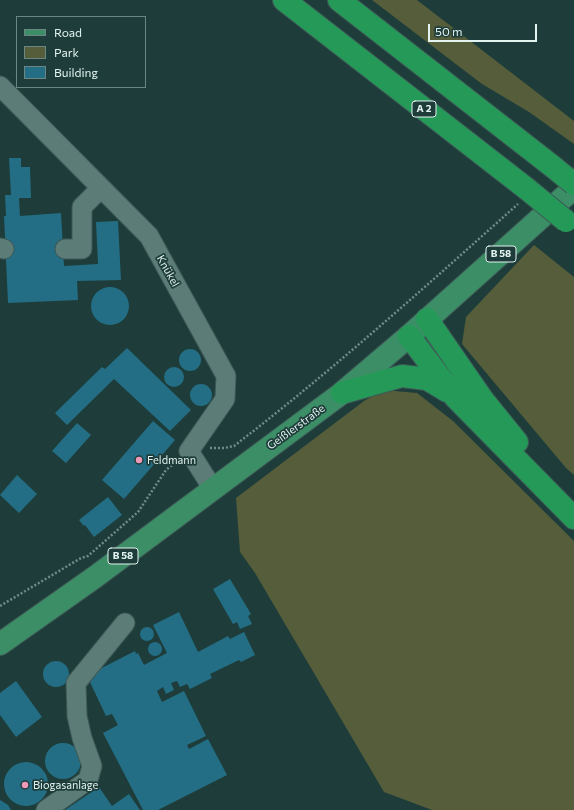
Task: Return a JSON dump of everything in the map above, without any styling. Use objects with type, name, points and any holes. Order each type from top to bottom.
[{"type":"highway","name":"A 2","points":[[284,0],[523,196],[570,224]]},
{"type":"highway","points":[[339,0],[574,184]]},
{"type":"highway","points":[[427,319],[483,400],[521,446],[574,500]]},
{"type":"highway","points":[[409,336],[455,397],[574,518]]},
{"type":"highway","points":[[342,393],[402,376],[427,378],[455,397]]},
{"type":"main road","name":"Geißlerstraße","points":[[0,644],[95,577],[342,393],[409,336],[574,188]]},
{"type":"lane","name":"Knükel","points":[[0,86],[149,236],[226,376],[225,399],[189,451]]},
{"type":"lane","points":[[65,249],[82,249],[82,207],[101,188]]},
{"type":"lane","points":[[189,451],[213,489]]},
{"type":"lane","points":[[46,810],[88,780],[92,766],[82,738],[77,716],[76,683],[125,623]]},
{"type":"path","points":[[0,606],[81,558],[88,556],[138,512],[166,470],[189,451],[234,446],[289,404],[377,330],[523,196]]},
{"type":"green space","points":[[372,0],[417,0],[574,121],[574,144],[529,112],[482,84]]},
{"type":"green space","points":[[534,245],[574,277],[574,475],[566,468],[462,344],[466,317]]},
{"type":"green space","points":[[383,390],[417,393],[453,421],[574,541],[574,810],[432,810],[384,792],[255,573],[240,552],[236,498],[364,401]]},
{"type":"building","points":[[9,158],[21,158],[21,167],[30,167],[31,198],[19,198],[20,216],[61,213],[64,266],[98,264],[96,222],[118,221],[121,280],[77,281],[78,300],[8,303],[4,216],[6,216],[5,195],[11,195]]},
{"type":"building","points":[[110,287],[123,293],[129,306],[123,319],[110,325],[97,319],[91,306],[97,293]]},
{"type":"building","points":[[127,348],[191,410],[170,431],[114,379],[67,425],[55,413],[102,367],[105,369]]},
{"type":"building","points":[[190,349],[198,352],[201,360],[198,368],[190,371],[182,368],[179,360],[182,352]]},
{"type":"building","points":[[174,367],[181,370],[184,377],[181,384],[174,387],[167,384],[164,377],[167,370]]},
{"type":"building","points":[[201,384],[209,387],[212,395],[209,403],[201,406],[193,403],[190,395],[193,387]]},
{"type":"building","name":"Feldmann","points":[[153,421],[175,440],[124,499],[102,480]]},
{"type":"building","points":[[77,423],[91,435],[66,463],[52,451]]},
{"type":"building","points":[[17,475],[37,494],[19,513],[0,495]]},
{"type":"building","points":[[108,497],[122,515],[94,537],[79,520]]},
{"type":"building","points":[[230,579],[251,614],[248,616],[252,624],[240,629],[237,622],[233,624],[213,589]]},
{"type":"building","points":[[179,612],[198,652],[228,636],[230,639],[244,632],[255,655],[241,662],[239,660],[210,674],[212,678],[190,689],[187,684],[180,687],[177,681],[171,683],[174,690],[166,694],[163,687],[157,691],[162,702],[184,691],[206,736],[187,745],[189,749],[208,739],[227,775],[158,810],[143,810],[103,733],[118,725],[112,714],[106,716],[88,678],[88,675],[135,651],[136,654],[138,653],[144,665],[167,653],[153,625]]},
{"type":"building","points":[[144,627],[150,627],[154,631],[154,637],[150,641],[144,641],[140,637],[140,631]]},
{"type":"building","points":[[152,642],[158,642],[162,646],[162,652],[158,656],[152,656],[148,652],[148,646]]},
{"type":"building","points":[[56,661],[66,664],[69,674],[66,684],[56,687],[46,684],[43,674],[46,664]]},
{"type":"building","points":[[16,681],[42,717],[16,737],[0,715],[0,693]]},
{"type":"building","points":[[63,743],[73,746],[78,751],[81,761],[78,771],[73,776],[63,779],[53,776],[48,771],[45,761],[48,751],[53,746]]},
{"type":"building","name":"Biogasanlage","points":[[22,762],[30,762],[35,763],[42,768],[47,775],[47,793],[42,800],[35,805],[22,806],[14,803],[7,796],[4,788],[4,780],[7,772],[14,765]]},
{"type":"building","points":[[99,787],[112,806],[129,794],[140,810],[65,810]]},
{"type":"building","points":[[0,800],[8,805],[11,810],[0,810]]},
{"type":"place","name":"Feldmann","points":[[139,460]]},
{"type":"place","name":"Biogasanlage","points":[[25,785]]}]
